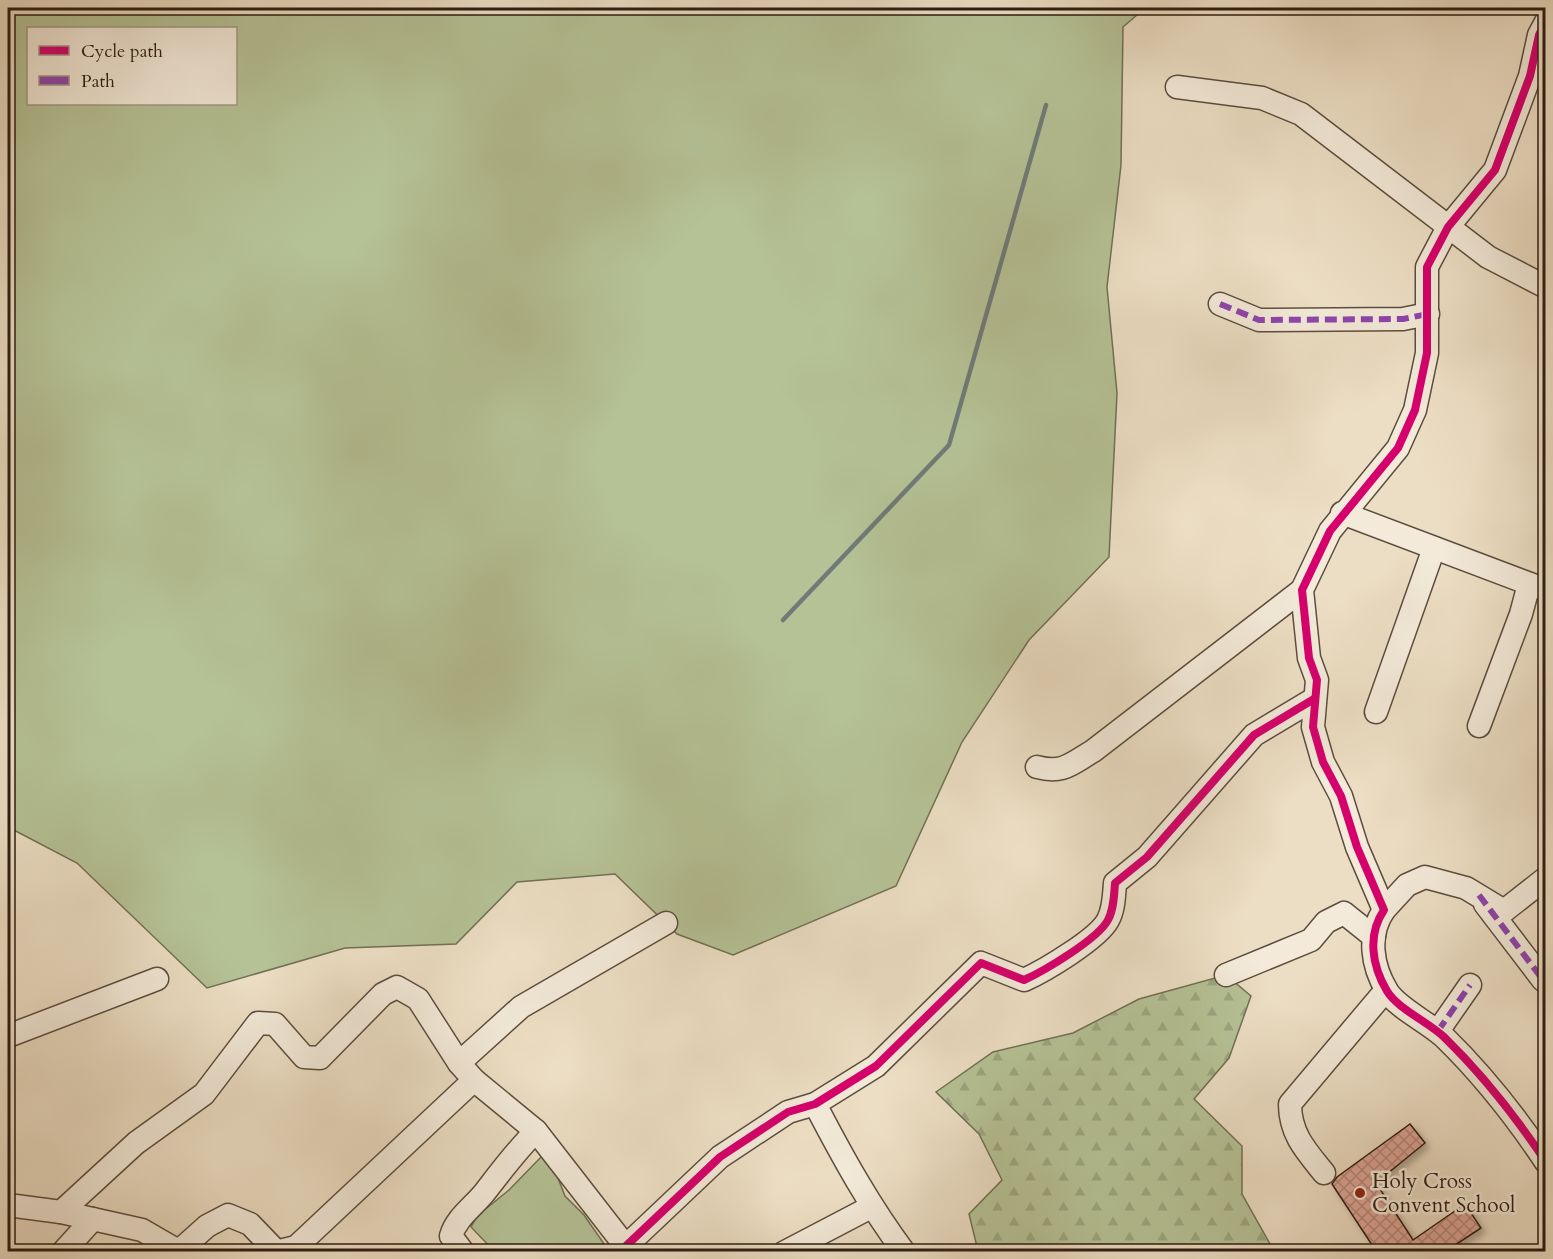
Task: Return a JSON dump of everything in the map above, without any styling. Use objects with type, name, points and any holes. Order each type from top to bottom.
[{"type":"street","points":[[1037,766],[1053,771],[1064,768],[1093,751],[1302,590],[1319,553],[1342,513],[1398,448],[1414,410],[1427,353],[1426,267],[1448,227],[1495,170],[1530,76],[1539,35],[1545,22]]},
{"type":"street","points":[[1177,87],[1262,98],[1301,114],[1488,257],[1545,287]]},
{"type":"street","points":[[1220,304],[1259,320],[1403,319],[1428,314]]},
{"type":"street","points":[[1342,513],[1537,587],[1521,614],[1479,726]]},
{"type":"street","points":[[1376,712],[1434,548]]},
{"type":"street","points":[[1302,590],[1309,658],[1317,680],[1313,727],[1323,762],[1341,796],[1358,847],[1384,910]]},
{"type":"street","points":[[61,1212],[136,1143],[204,1094],[258,1023],[275,1024],[304,1057],[320,1058],[383,994],[398,987],[418,999],[459,1063],[474,1080],[536,1131],[628,1249],[720,1157],[788,1112],[815,1104],[876,1066],[981,963],[1023,980],[1045,971],[1071,953],[1107,922],[1113,905],[1114,883],[1147,857],[1254,735],[1314,699]]},
{"type":"street","points":[[1545,878],[1504,911],[1466,888],[1425,877],[1407,885],[1374,924],[1373,956],[1386,990],[1394,1001],[1438,1031],[1497,1094],[1545,1162]]},
{"type":"street","points":[[1479,895],[1543,980]]},
{"type":"street","points":[[1226,975],[1311,940],[1326,922],[1344,913],[1374,936]]},
{"type":"street","points":[[459,1063],[521,1006],[666,923]]},
{"type":"street","points":[[11,1032],[157,979]]},
{"type":"street","points":[[1438,1031],[1470,985]]},
{"type":"street","points":[[1324,1173],[1299,1143],[1290,1121],[1290,1104],[1386,990]]},
{"type":"street","points":[[8,1205],[61,1212],[142,1230],[179,1251],[207,1226],[228,1215],[250,1224],[274,1250],[280,1251],[296,1247],[474,1080]]},
{"type":"street","points":[[815,1104],[852,1174],[867,1195],[871,1207],[904,1251]]},
{"type":"street","points":[[463,1251],[450,1236],[453,1226],[484,1194],[507,1160],[536,1131]]},
{"type":"street","points":[[785,1251],[871,1207]]},
{"type":"street","points":[[63,1251],[93,1219]]},
{"type":"green space","points":[[8,8],[1145,8],[1123,27],[1121,165],[1107,287],[1117,393],[1109,557],[1029,640],[962,742],[896,886],[733,955],[677,934],[615,874],[517,882],[456,944],[345,948],[207,988],[77,863],[8,827]]},
{"type":"green space","points":[[1226,975],[1251,996],[1229,1058],[1194,1099],[1242,1146],[1242,1194],[1274,1251],[978,1251],[969,1214],[1002,1180],[979,1134],[936,1092],[993,1052],[1073,1033],[1139,999]]},
{"type":"green space","points":[[542,1156],[554,1168],[565,1196],[584,1215],[609,1251],[494,1251],[471,1227],[477,1216],[509,1190]]},
{"type":"building","name":"Holy Cross Convent School","points":[[1410,1124],[1425,1143],[1376,1183],[1413,1240],[1465,1204],[1481,1228],[1446,1251],[1376,1251],[1332,1184],[1337,1177]]},
{"type":"waterway","points":[[783,620],[949,445],[1046,105]]},
{"type":"marked path","points":[[1220,304],[1259,320],[1403,319],[1428,314]]},
{"type":"marked path","points":[[1479,895],[1543,980]]},
{"type":"marked path","points":[[1438,1031],[1470,985]]},
{"type":"cycle path","points":[[1546,22],[1539,35],[1530,76],[1495,170],[1448,227],[1427,267],[1427,353],[1415,410],[1398,448],[1330,531],[1302,590],[1309,658],[1317,680],[1313,727],[1323,762],[1341,796],[1357,847],[1384,910],[1375,930],[1374,940],[1375,961],[1382,981],[1387,991],[1398,1003],[1444,1037],[1486,1081],[1546,1162]]},
{"type":"cycle path","points":[[626,1246],[720,1157],[788,1112],[815,1104],[876,1066],[981,963],[1024,980],[1082,945],[1108,920],[1115,883],[1147,857],[1254,735],[1314,699]]},
{"type":"place","name":"Holy Cross Convent School","points":[[1360,1193]]}]
